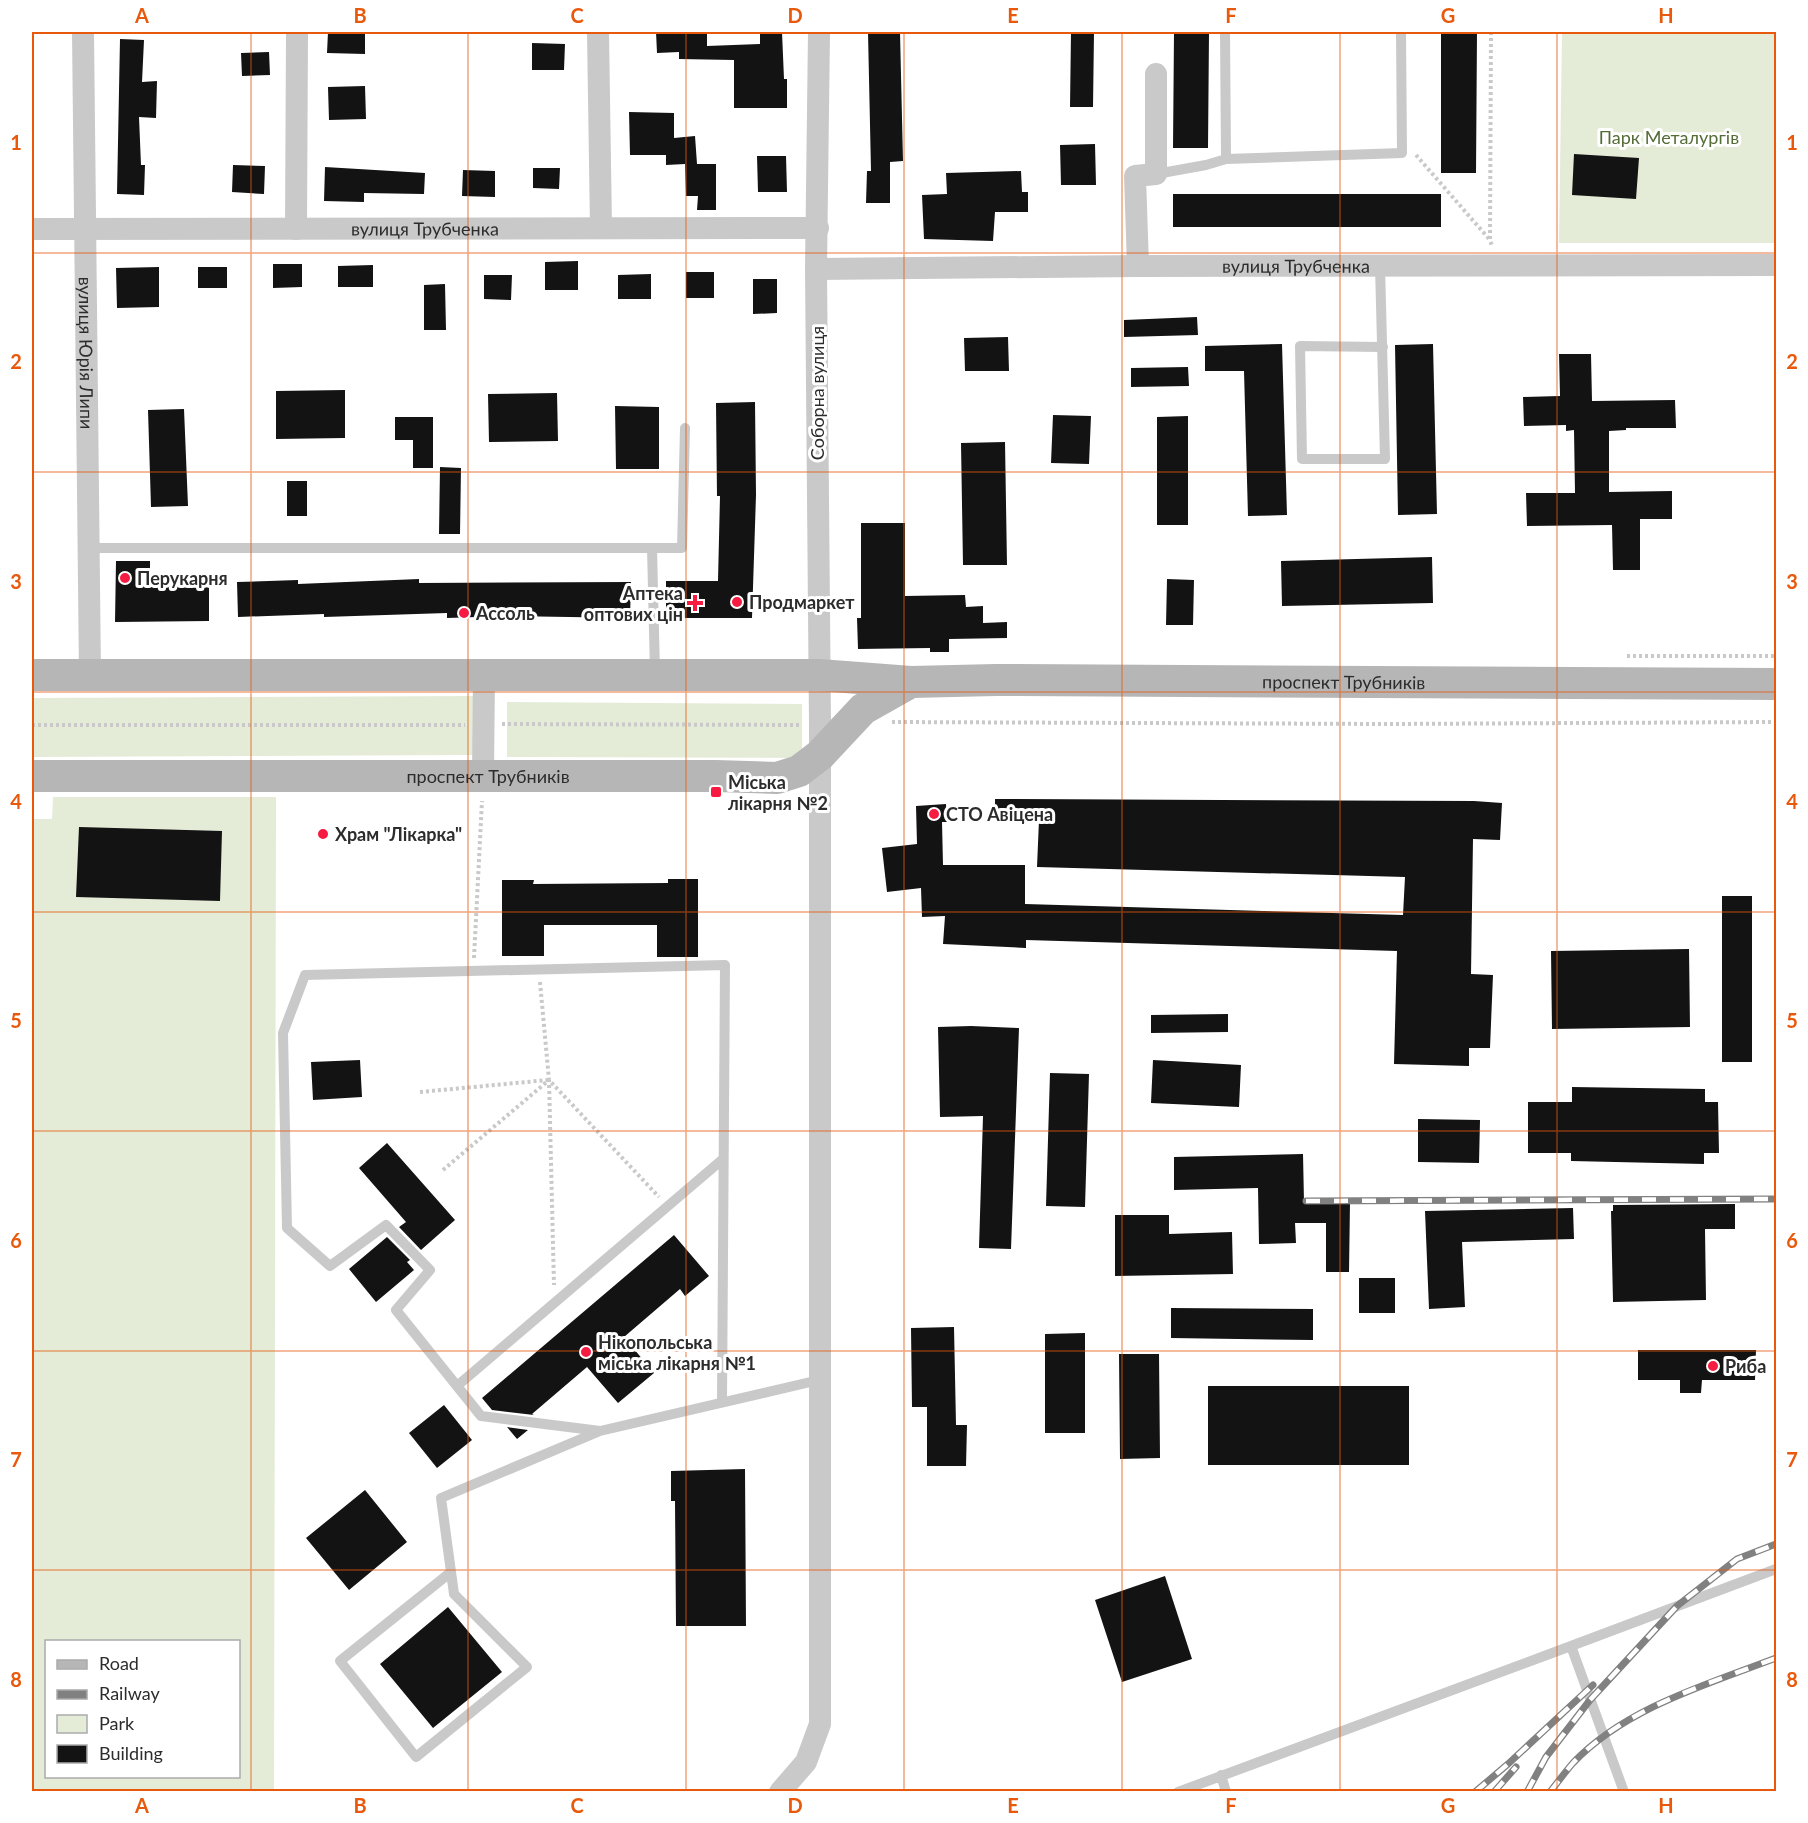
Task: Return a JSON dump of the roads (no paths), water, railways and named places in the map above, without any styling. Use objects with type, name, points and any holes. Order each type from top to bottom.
[{"type":"main road","name":"проспект Трубників","points":[[32,675],[819,675],[911,682],[996,680],[1776,684]]},
{"type":"main road","name":"проспект Трубників","points":[[32,776],[716,776],[777,778],[799,771],[819,755],[835,723],[911,682]]},
{"type":"street","name":"вулиця Юрія Липи","points":[[83,32],[90,675]]},
{"type":"street","points":[[296,229],[297,32]]},
{"type":"street","points":[[598,32],[601,228]]},
{"type":"street","name":"Соборна вулиця","points":[[819,32],[816,269],[819,675],[835,723]]},
{"type":"street","points":[[1138,266],[1135,176],[1156,174],[1156,74]]},
{"type":"street","name":"вулиця Трубченка","points":[[32,229],[818,228]]},
{"type":"street","name":"вулиця Трубченка","points":[[816,269],[1776,265]]},
{"type":"street","points":[[483,776],[484,674]]},
{"type":"street","points":[[780,1791],[806,1762],[820,1724],[819,755]]},
{"type":"lane","points":[[1225,32],[1226,159]]},
{"type":"lane","points":[[1156,174],[1226,159],[1402,153],[1401,32]]},
{"type":"lane","points":[[1380,266],[1383,347],[1385,459],[1302,459],[1300,346],[1383,347]]},
{"type":"lane","points":[[89,548],[682,548],[685,428]]},
{"type":"lane","points":[[652,548],[656,675]]},
{"type":"lane","points":[[600,1431],[481,1416],[396,1310],[430,1270],[386,1225],[330,1266],[288,1228],[283,1033],[306,975],[724,965],[722,1402]]},
{"type":"lane","points":[[457,1386],[723,1159]]},
{"type":"lane","points":[[451,1572],[340,1661],[416,1757],[527,1667],[454,1594],[441,1498],[600,1431],[819,1380]]},
{"type":"lane","points":[[1178,1791],[1776,1569]]},
{"type":"lane","points":[[1570,1646],[1624,1791]]},
{"type":"lane","points":[[1221,1776],[1226,1791]]},
{"type":"railway","points":[[1306,1201],[1776,1199]]},
{"type":"railway","points":[[1527,1792],[1546,1757],[1590,1700],[1677,1606],[1737,1559],[1776,1544]]},
{"type":"railway","points":[[1550,1792],[1573,1763],[1594,1744],[1642,1712],[1696,1688],[1776,1658]]},
{"type":"railway","points":[[1475,1792],[1593,1685]]},
{"type":"railway","points":[[1494,1792],[1516,1767]]},
{"type":"place","name":"Перукарня","points":[[125,578]]},
{"type":"place","name":"Продмаркет","points":[[737,602]]},
{"type":"place","name":"Аптека оптових цін","points":[[695,603]]},
{"type":"place","name":"Ассоль","points":[[464,613]]},
{"type":"place","name":"Міська лікарня №2","points":[[716,792]]},
{"type":"place","name":"СТО Авіцена","points":[[934,814]]},
{"type":"place","name":"Храм \"Лікарка\"","points":[[323,834]]},
{"type":"place","name":"Нікопольська міська лікарня №1","points":[[586,1352]]},
{"type":"place","name":"Риба","points":[[1713,1366]]},
{"type":"park label","name":"Парк Металургів","points":[[1669,137]]}]
